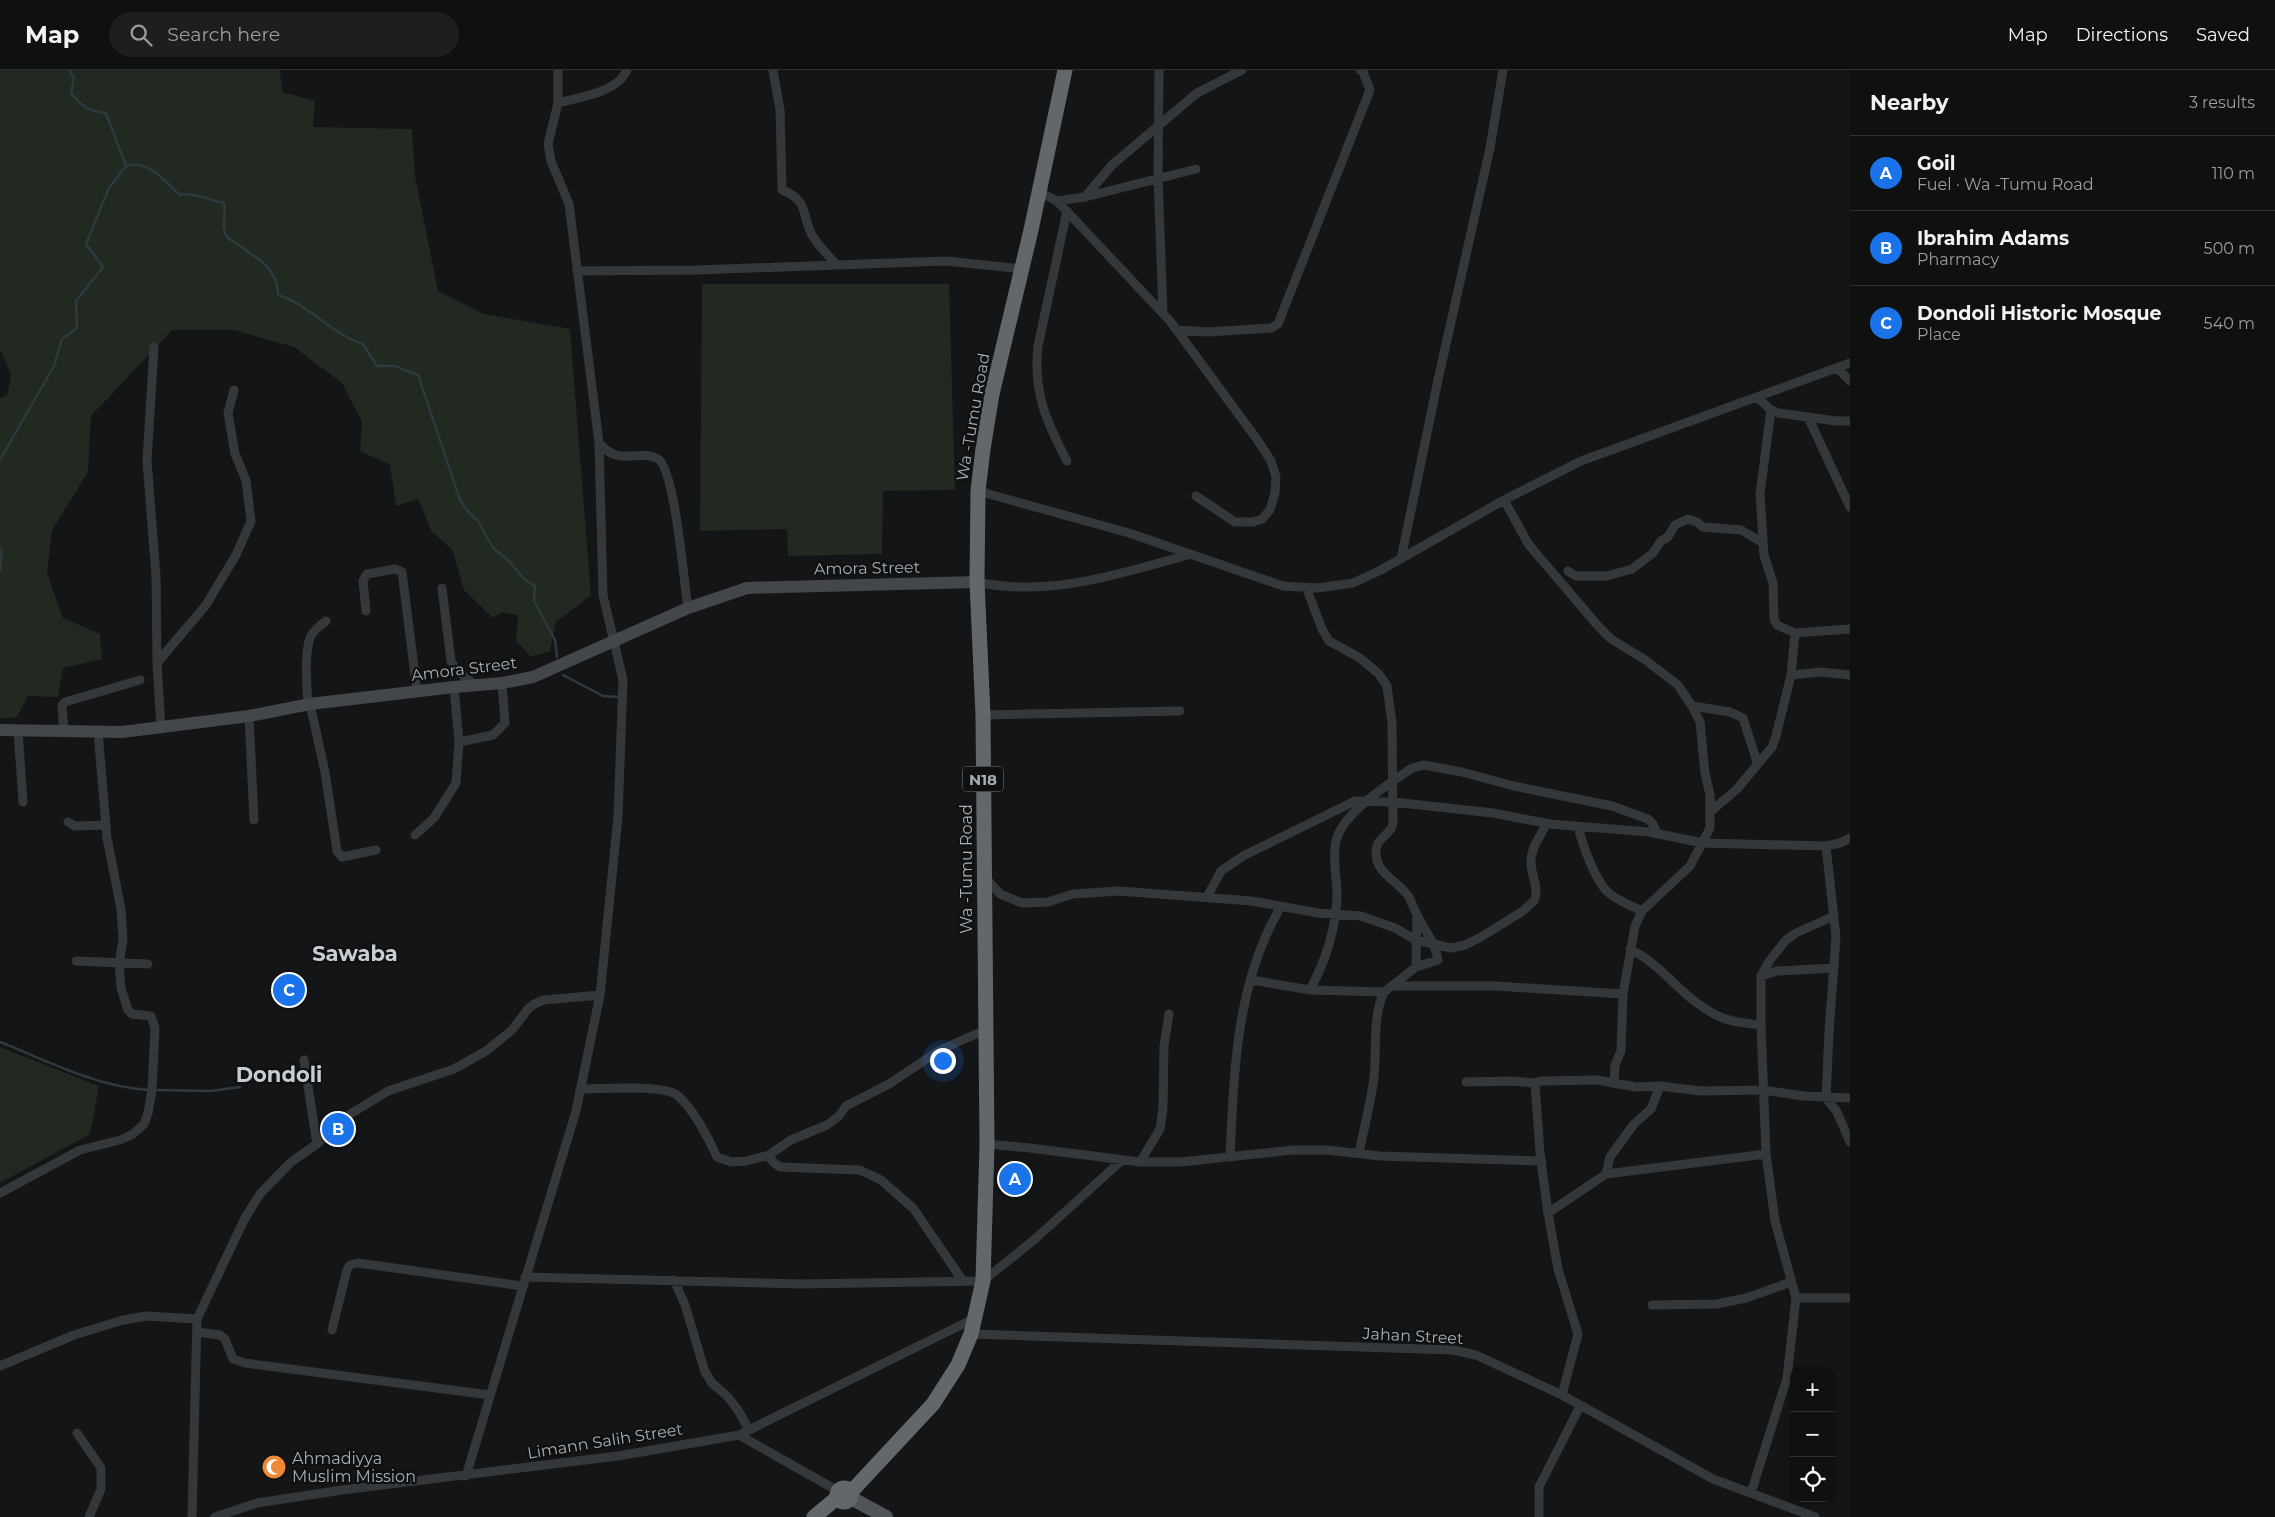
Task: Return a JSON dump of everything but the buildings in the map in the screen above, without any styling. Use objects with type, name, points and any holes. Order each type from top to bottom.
[{"type":"highway","name":"Wa -Tumu Road","points":[[844,1495],[878,1464],[933,1404],[958,1365],[971,1334],[983,1281],[987,1144],[983,715],[978,582],[978,491],[982,449],[991,402],[1065,70]]},
{"type":"highway","name":"N18","points":[[814,1517],[844,1495]]},
{"type":"highway","name":"N18","points":[[819,1517],[844,1495]]},
{"type":"main road","points":[[844,1495],[886,1517]]},
{"type":"street","points":[[466,1476],[576,1112],[600,995],[618,817],[623,680],[603,595],[598,442],[569,204],[551,161],[548,144],[558,103],[557,70]]},
{"type":"street","points":[[558,103],[600,92],[617,83],[627,70]]},
{"type":"street","points":[[773,70],[780,110],[782,190],[796,196],[807,215],[811,233],[836,264]]},
{"type":"street","points":[[1159,70],[1158,179],[1164,313]]},
{"type":"street","points":[[1085,197],[1112,166],[1197,93],[1242,70]]},
{"type":"street","points":[[1177,330],[1208,332],[1271,328],[1278,324],[1370,90],[1363,72],[1360,70]]},
{"type":"street","points":[[1401,559],[1438,380],[1490,148],[1503,70]]},
{"type":"street","points":[[1057,201],[1085,197],[1196,169]]},
{"type":"street","points":[[1039,192],[1057,201],[1164,313],[1256,438],[1270,461],[1276,476],[1275,493],[1270,510],[1262,519],[1253,522],[1235,522],[1196,496]]},
{"type":"street","points":[[1067,211],[1038,346],[1035,369],[1038,390],[1050,429],[1067,461]]},
{"type":"street","points":[[577,270],[697,270],[836,264],[946,262],[1022,269]]},
{"type":"street","points":[[154,347],[147,461],[156,576],[156,664],[161,729]]},
{"type":"street","points":[[978,491],[1111,527],[1283,586],[1306,587],[1353,583],[1401,559],[1504,500],[1581,461],[1850,363]]},
{"type":"street","points":[[1837,368],[1850,380]]},
{"type":"street","points":[[156,664],[206,605],[236,555],[251,521],[246,480],[235,454],[228,413],[234,390]]},
{"type":"street","points":[[1758,397],[1771,410],[1779,413],[1836,421],[1850,421]]},
{"type":"street","points":[[1771,410],[1760,494],[1764,555],[1773,582],[1774,619],[1777,625],[1795,633],[1850,629]]},
{"type":"street","points":[[1808,417],[1850,507]]},
{"type":"street","points":[[598,442],[606,452],[622,456],[656,458],[664,463],[669,476],[677,523],[688,608]]},
{"type":"street","points":[[1504,500],[1529,545],[1599,627],[1611,639],[1644,659],[1678,685],[1700,722],[1705,773],[1710,795],[1710,828],[1690,866],[1642,911],[1635,926],[1623,994],[1621,1051],[1615,1065],[1614,1084]]},
{"type":"street","points":[[1568,571],[1576,576],[1607,576],[1632,569],[1653,553],[1661,541],[1668,537],[1675,525],[1688,519],[1697,522],[1703,527],[1742,530],[1764,543]]},
{"type":"street","points":[[978,582],[996,586],[1031,588],[1075,584],[1191,554]]},
{"type":"street","points":[[366,611],[363,581],[367,574],[395,568],[402,572],[417,691]]},
{"type":"street","name":"Amora Street","points":[[0,730],[122,732],[161,729],[309,705],[417,691],[502,683],[532,677],[688,608],[747,588],[978,582]]},
{"type":"street","points":[[1251,980],[1310,990],[1384,992],[1416,967],[1438,960],[1435,944],[1417,916],[1409,896],[1378,865],[1376,846],[1392,829],[1392,723],[1387,686],[1379,674],[1360,658],[1329,641],[1322,629],[1306,587]]},
{"type":"street","points":[[442,588],[452,661],[457,671],[475,685]]},
{"type":"street","points":[[326,621],[314,630],[310,638],[307,666],[309,705],[325,772],[336,851],[342,857],[376,850]]},
{"type":"street","points":[[1710,812],[1737,789],[1772,747],[1791,675],[1795,633]]},
{"type":"street","points":[[1791,675],[1821,672],[1850,675]]},
{"type":"street","points":[[64,732],[62,706],[65,702],[140,680]]},
{"type":"street","points":[[459,742],[493,735],[505,723],[502,683]]},
{"type":"street","points":[[415,835],[434,818],[456,783],[459,742],[454,687]]},
{"type":"street","points":[[1692,706],[1730,712],[1743,718],[1758,762]]},
{"type":"street","points":[[983,715],[1180,711]]},
{"type":"street","points":[[249,716],[254,820]]},
{"type":"street","points":[[18,730],[23,802]]},
{"type":"street","points":[[0,1193],[80,1150],[120,1140],[133,1134],[144,1124],[148,1112],[152,1090],[155,1028],[151,1016],[132,1014],[128,1010],[121,988],[119,963],[123,940],[121,909],[105,826],[98,732]]},
{"type":"street","points":[[1310,990],[1324,965],[1334,915],[1337,896],[1336,840],[1352,814],[1412,768],[1424,765],[1462,772],[1514,786],[1612,806],[1639,814],[1653,824],[1657,834]]},
{"type":"street","points":[[1207,897],[1221,871],[1243,856],[1355,801],[1393,802],[1492,813],[1547,823],[1657,834],[1703,842],[1826,846],[1840,843],[1850,838]]},
{"type":"street","points":[[68,822],[75,826],[105,826]]},
{"type":"street","points":[[984,876],[1000,894],[1022,903],[1048,902],[1073,894],[1119,891],[1252,901],[1280,908],[1334,915],[1360,916],[1395,928],[1416,940],[1451,948],[1465,945],[1523,911],[1534,901],[1536,883],[1530,860],[1547,823]]},
{"type":"street","points":[[1578,826],[1581,839],[1601,885],[1610,894],[1642,911]]},
{"type":"street","points":[[1826,846],[1836,937],[1826,1098],[1837,1112],[1850,1142]]},
{"type":"street","points":[[1230,1157],[1241,1013],[1266,932],[1280,908]]},
{"type":"street","points":[[1416,967],[1417,916]]},
{"type":"street","points":[[1751,1493],[1788,1378],[1796,1298],[1775,1222],[1766,1154],[1761,1025],[1762,976],[1770,960],[1786,940],[1796,933],[1834,916]]},
{"type":"street","points":[[1630,949],[1644,956],[1696,1004],[1722,1018],[1761,1025]]},
{"type":"street","points":[[76,961],[148,964]]},
{"type":"street","points":[[1762,976],[1777,971],[1834,968]]},
{"type":"street","points":[[1392,986],[1496,986],[1623,994]]},
{"type":"street","points":[[1359,1153],[1374,1078],[1378,1021],[1384,992]]},
{"type":"street","points":[[192,1517],[197,1319],[245,1218],[260,1194],[291,1162],[317,1144],[347,1116],[388,1091],[454,1069],[486,1051],[512,1030],[534,1004],[544,1000],[600,995]]},
{"type":"street","points":[[1140,1162],[1160,1129],[1163,1108],[1164,1046],[1169,1014]]},
{"type":"street","points":[[580,1089],[635,1088],[676,1094],[690,1110],[717,1158],[731,1162],[746,1161],[769,1155],[791,1140],[827,1125],[839,1116],[846,1106],[889,1084],[940,1050],[985,1030]]},
{"type":"street","points":[[304,1060],[317,1144]]},
{"type":"street","points":[[1466,1082],[1512,1081],[1535,1083],[1542,1081],[1597,1080],[1636,1087],[1660,1086],[1701,1091],[1763,1090],[1826,1098],[1850,1098]]},
{"type":"street","points":[[1535,1083],[1548,1212],[1558,1269],[1578,1334],[1562,1395]]},
{"type":"street","points":[[1606,1174],[1610,1157],[1634,1124],[1650,1109],[1660,1086]]},
{"type":"street","points":[[987,1144],[1140,1162],[1181,1162],[1293,1150],[1359,1153],[1380,1156],[1542,1161]]},
{"type":"street","points":[[1548,1212],[1606,1174],[1766,1154]]},
{"type":"street","points":[[769,1155],[773,1162],[780,1167],[860,1170],[881,1180],[913,1208],[963,1281]]},
{"type":"street","points":[[332,1330],[347,1270],[350,1265],[358,1263],[524,1281],[674,1280],[801,1284],[983,1281],[1035,1239],[1121,1161]]},
{"type":"street","points":[[674,1280],[685,1305],[705,1372],[712,1383],[727,1396],[738,1410],[749,1430]]},
{"type":"street","points":[[1652,1305],[1717,1304],[1746,1298],[1791,1282]]},
{"type":"street","points":[[1796,1298],[1850,1298]]},
{"type":"street","points":[[0,1366],[74,1335],[123,1320],[146,1316],[197,1319]]},
{"type":"street","name":"Limann Salih Street","points":[[215,1517],[257,1503],[342,1490],[618,1456],[740,1434],[975,1318]]},
{"type":"street","points":[[196,1332],[220,1336],[225,1339],[233,1359],[245,1362],[490,1395]]},
{"type":"street","name":"Jahan Street","points":[[971,1334],[1453,1350],[1476,1355],[1562,1395],[1713,1480],[1815,1517]]},
{"type":"street","points":[[1539,1517],[1539,1487],[1580,1406]]},
{"type":"street","points":[[77,1434],[101,1468],[101,1488],[89,1517]]},
{"type":"street","points":[[740,1434],[844,1495]]},
{"type":"shaded area","points":[[0,70],[280,70],[282,92],[315,101],[313,127],[412,129],[415,176],[438,291],[484,314],[570,329],[591,595],[556,622],[550,651],[531,657],[516,641],[518,615],[502,612],[493,618],[464,590],[452,549],[432,532],[418,499],[396,506],[390,465],[360,451],[362,422],[342,383],[294,347],[234,330],[172,330],[91,416],[88,472],[52,530],[47,573],[63,618],[100,634],[102,659],[63,668],[58,697],[28,696],[17,717],[0,719],[0,398],[7,396],[11,375],[0,349]]},
{"type":"shaded area","points":[[702,284],[949,284],[955,490],[883,491],[882,554],[788,556],[787,529],[700,531]]},
{"type":"shaded area","points":[[0,1047],[99,1086],[90,1134],[0,1183]]},
{"type":"waterway","points":[[0,460],[54,366],[62,339],[77,328],[76,301],[103,267],[86,244],[109,188],[126,166],[106,113],[86,108],[71,93],[74,78],[69,70]]},
{"type":"waterway","points":[[126,166],[134,165],[149,168],[180,195],[196,195],[224,203],[224,229],[227,237],[266,266],[275,279],[278,295],[300,305],[341,334],[363,344],[377,366],[395,366],[418,375],[460,500],[470,514],[478,521],[493,548],[509,561],[525,580],[535,586],[534,601],[555,640],[557,657]]},
{"type":"waterway","points":[[0,548],[2,550],[0,571]]},
{"type":"waterway","points":[[563,675],[603,696],[618,697]]},
{"type":"waterway","points":[[0,1042],[92,1079],[130,1088],[149,1090]]},
{"type":"waterway","points":[[154,1090],[211,1091],[240,1087]]},
{"type":"place","name":"Dondoli Historic Mosque","points":[[289,990]]},
{"type":"place","name":"Ibrahim Adams","points":[[338,1129]]},
{"type":"place","name":"Goil","points":[[1015,1179]]},
{"type":"place","name":"Ahmadiyya Muslim Mission","points":[[274,1467]]},
{"type":"district","name":"Sawaba","points":[[355,953]]},
{"type":"district","name":"Dondoli","points":[[279,1074]]}]
